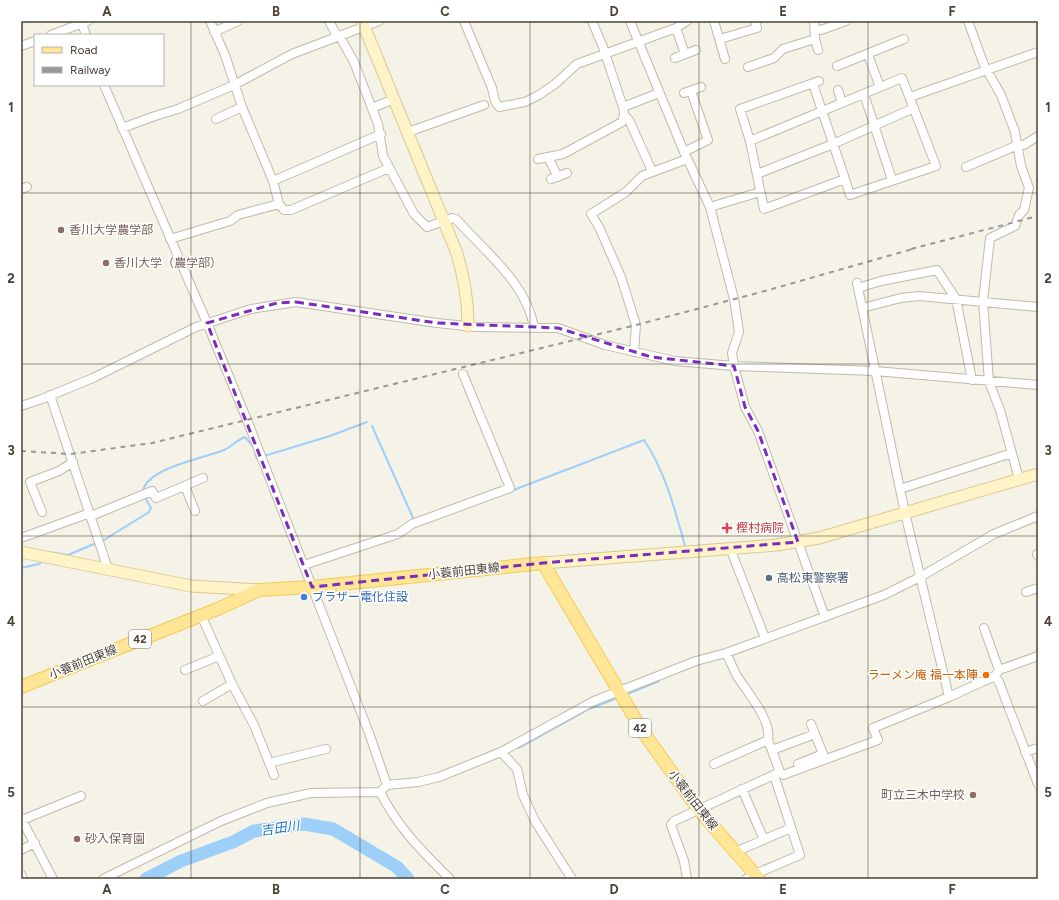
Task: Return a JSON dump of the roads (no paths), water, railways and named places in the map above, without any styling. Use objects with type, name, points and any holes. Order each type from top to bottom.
[{"type":"main road","name":"小蓑前田東線","points":[[21,687],[201,615],[259,590],[543,563],[643,732],[699,810],[754,877]]},
{"type":"street","points":[[210,21],[225,55],[242,107],[273,180],[279,204],[284,210],[292,210],[389,168]]},
{"type":"street","points":[[214,32],[238,21]]},
{"type":"street","points":[[329,21],[354,62],[381,134],[383,156],[414,214],[421,223],[427,227],[452,218],[456,219],[516,284],[532,312],[534,327]]},
{"type":"street","points":[[122,128],[178,109],[234,85],[292,54],[338,36],[363,23],[379,21]]},
{"type":"street","points":[[464,21],[492,88],[495,101],[499,107],[525,102],[539,95],[559,81],[577,64],[676,28],[687,21]]},
{"type":"street","points":[[592,21],[605,53],[624,111],[652,171]]},
{"type":"street","points":[[630,21],[658,92],[710,207],[734,299],[738,325],[739,332],[732,353],[734,366],[746,407],[758,430],[826,617]]},
{"type":"street","points":[[714,21],[725,58]]},
{"type":"street","points":[[720,39],[757,28],[755,21]]},
{"type":"street","points":[[815,25],[821,30],[846,21]]},
{"type":"street","points":[[968,21],[988,70],[1001,95],[1015,132],[1021,166],[1029,188],[1024,210],[1019,215],[1015,226],[990,238],[982,301],[990,382],[1000,410],[1019,480]]},
{"type":"street","points":[[54,34],[84,22],[86,34]]},
{"type":"street","points":[[363,23],[461,265],[468,305],[468,326]]},
{"type":"street","points":[[815,25],[815,39],[818,50]]},
{"type":"street","points":[[676,28],[685,54]]},
{"type":"street","points":[[748,67],[774,58],[782,46],[815,39]]},
{"type":"street","points":[[837,66],[868,55],[904,39]]},
{"type":"street","points":[[21,46],[34,41]]},
{"type":"street","points":[[675,58],[696,50]]},
{"type":"street","points":[[910,97],[1038,52]]},
{"type":"street","points":[[868,55],[880,87]]},
{"type":"street","points":[[750,141],[822,111],[864,94],[902,78],[936,166],[850,194],[845,179],[833,144],[822,111],[816,82],[740,110],[750,141],[764,209],[845,179]]},
{"type":"street","points":[[104,86],[208,323],[312,586],[348,683],[369,733],[387,785]]},
{"type":"street","points":[[634,352],[636,324],[621,277],[599,227],[591,214],[626,192],[642,176],[686,155],[708,140],[688,92],[701,88]]},
{"type":"street","points":[[838,90],[842,103]]},
{"type":"street","points":[[624,111],[658,92]]},
{"type":"street","points":[[864,94],[892,180]]},
{"type":"street","points":[[372,108],[394,99]]},
{"type":"street","points":[[408,132],[484,105]]},
{"type":"street","points":[[216,119],[242,107]]},
{"type":"street","points":[[756,174],[833,144],[914,108]]},
{"type":"street","points":[[538,159],[563,154],[622,122],[624,111]]},
{"type":"street","points":[[273,180],[381,134]]},
{"type":"street","points":[[966,167],[1018,145],[1024,145],[1038,136]]},
{"type":"street","points":[[548,157],[555,178],[567,173]]},
{"type":"street","points":[[710,207],[760,192]]},
{"type":"street","points":[[170,239],[230,221],[238,215],[279,204]]},
{"type":"street","points":[[949,697],[905,513],[858,286],[937,270],[956,299],[972,380]]},
{"type":"street","points":[[862,308],[901,298],[919,296],[1038,307]]},
{"type":"street","points":[[21,406],[93,378],[196,326],[251,309],[296,302],[437,323],[468,326],[558,328],[605,345],[676,361],[734,366],[875,371],[1038,385]]},
{"type":"street","points":[[304,566],[398,534],[412,524],[510,488],[463,374]]},
{"type":"street","points":[[50,395],[108,569]]},
{"type":"street","points":[[900,489],[1012,453]]},
{"type":"street","points":[[42,512],[30,482],[59,471],[73,462]]},
{"type":"street","points":[[543,563],[777,545],[798,542],[819,538],[1038,474]]},
{"type":"street","points":[[21,538],[152,491],[156,498],[203,478]]},
{"type":"street","points":[[185,486],[195,511]]},
{"type":"street","points":[[103,879],[221,821],[267,803],[311,793],[380,792],[387,785],[418,782],[439,777],[501,752],[564,716],[594,701],[696,661],[726,653],[884,595],[920,577],[994,534],[1038,516]]},
{"type":"street","points":[[730,548],[765,638]]},
{"type":"street","points":[[21,552],[191,586],[259,590]]},
{"type":"street","points":[[1026,592],[1038,588]]},
{"type":"street","points":[[201,615],[232,684],[254,725],[274,775]]},
{"type":"street","points":[[984,628],[999,682],[1038,784]]},
{"type":"street","points":[[726,653],[737,675],[758,707],[769,734],[768,740],[772,750],[791,828],[800,855],[754,877]]},
{"type":"street","points":[[185,670],[219,656]]},
{"type":"street","points":[[778,773],[782,775],[878,740],[873,728],[949,697],[997,673],[1038,656]]},
{"type":"street","points":[[203,701],[232,684]]},
{"type":"street","points":[[687,879],[684,861],[671,825],[742,788],[822,754],[811,724]]},
{"type":"street","points":[[772,750],[815,734]]},
{"type":"street","points":[[714,764],[768,740]]},
{"type":"street","points":[[1025,752],[1038,748]]},
{"type":"street","points":[[269,762],[326,749]]},
{"type":"street","points":[[501,752],[516,769],[523,795],[535,821],[572,879]]},
{"type":"street","points":[[742,788],[764,840]]},
{"type":"street","points":[[380,792],[394,818],[407,836],[450,879]]},
{"type":"street","points":[[53,879],[21,819],[81,796]]},
{"type":"street","points":[[735,852],[791,828]]},
{"type":"street","points":[[21,850],[35,843]]},
{"type":"street","points":[[21,874],[24,879]]},
{"type":"waterway","points":[[264,456],[330,436],[367,422]]},
{"type":"waterway","points":[[372,426],[414,520]]},
{"type":"waterway","points":[[143,490],[148,482],[156,475],[178,465],[224,450],[245,437],[253,447]]},
{"type":"waterway","points":[[511,491],[644,440],[664,478],[685,546]]},
{"type":"waterway","points":[[255,453],[257,459]]},
{"type":"waterway","points":[[104,540],[149,512],[151,508],[146,499]]},
{"type":"waterway","points":[[49,552],[68,555],[94,544]]},
{"type":"waterway","points":[[21,568],[39,564],[43,561]]},
{"type":"waterway","points":[[625,695],[659,681]]},
{"type":"waterway","points":[[519,748],[589,709],[617,698]]},
{"type":"waterway","name":"吉田川","points":[[146,879],[181,861],[233,842],[254,831],[304,824],[333,829],[397,867],[408,879]]},
{"type":"railway","points":[[911,249],[1038,216]]},
{"type":"railway","points":[[21,451],[71,454],[152,443],[636,325],[765,291],[916,248]]},
{"type":"place","name":"香川大学農学部","points":[[61,230]]},
{"type":"place","name":"香川大学（農学部）","points":[[106,263]]},
{"type":"place","name":"樫村病院","points":[[727,528]]},
{"type":"place","name":"高松東警察署","points":[[769,578]]},
{"type":"place","name":"ブラザー電化住設","points":[[304,597]]},
{"type":"place","name":"ラーメン庵 福一本陣","points":[[986,675]]},
{"type":"place","name":"町立三木中学校","points":[[973,795]]},
{"type":"place","name":"砂入保育園","points":[[77,839]]}]
